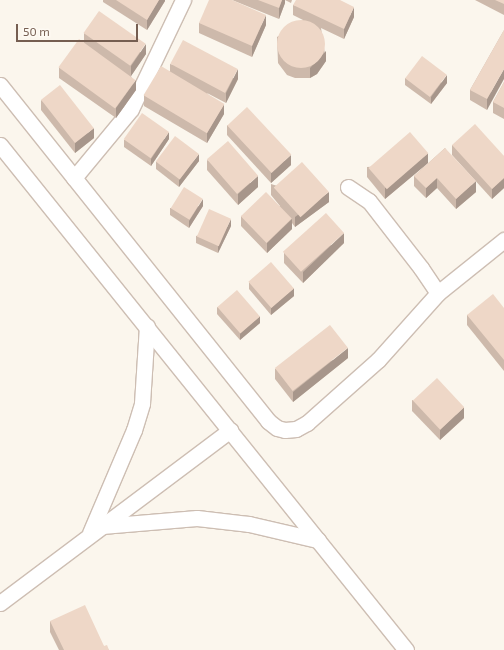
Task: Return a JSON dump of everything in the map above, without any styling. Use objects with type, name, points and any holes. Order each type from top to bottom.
[{"type":"street","points":[[74,178],[130,109],[183,0]]},
{"type":"street","points":[[0,85],[268,421],[285,430],[296,429],[306,423],[378,360],[438,293],[504,240]]},
{"type":"street","points":[[0,145],[406,650]]},
{"type":"street","points":[[348,187],[369,201],[421,268],[438,293]]},
{"type":"street","points":[[90,535],[136,423],[142,403],[147,326]]},
{"type":"street","points":[[0,602],[230,430]]},
{"type":"street","points":[[102,526],[197,518],[249,524],[318,540]]},
{"type":"building","points":[[116,0],[159,0],[147,20]]},
{"type":"building","points":[[209,0],[232,0],[266,15],[252,46],[199,23]]},
{"type":"building","points":[[258,0],[282,0],[279,8]]},
{"type":"building","points":[[296,0],[340,0],[354,7],[344,29],[293,5]]},
{"type":"building","points":[[495,0],[504,0],[504,4]]},
{"type":"building","points":[[99,11],[146,44],[130,66],[84,33]]},
{"type":"building","points":[[296,20],[306,20],[315,24],[321,30],[324,35],[324,53],[315,64],[306,68],[296,68],[287,64],[281,58],[277,49],[277,39],[281,30],[287,24]]},
{"type":"building","points":[[504,30],[504,69],[487,99],[470,90]]},
{"type":"building","points":[[79,39],[136,80],[115,108],[58,67]]},
{"type":"building","points":[[183,40],[238,69],[225,93],[170,64]]},
{"type":"building","points":[[422,56],[447,75],[430,97],[405,78]]},
{"type":"building","points":[[161,66],[224,104],[207,133],[143,95]]},
{"type":"building","points":[[504,82],[504,108],[493,102]]},
{"type":"building","points":[[60,85],[94,128],[75,143],[41,100]]},
{"type":"building","points":[[247,107],[291,155],[272,173],[227,125]]},
{"type":"building","points":[[142,113],[169,132],[151,158],[124,139]]},
{"type":"building","points":[[475,124],[504,156],[504,178],[492,189],[452,145]]},
{"type":"building","points":[[410,132],[428,153],[387,189],[368,168]]},
{"type":"building","points":[[175,136],[199,154],[180,180],[156,162]]},
{"type":"building","points":[[228,141],[258,176],[237,194],[207,159]]},
{"type":"building","points":[[445,148],[476,181],[456,199],[437,178],[426,188],[414,176]]},
{"type":"building","points":[[302,162],[329,192],[301,217],[274,187]]},
{"type":"building","points":[[184,187],[203,199],[189,220],[171,208]]},
{"type":"building","points":[[266,192],[292,219],[267,243],[241,216]]},
{"type":"building","points":[[209,209],[231,219],[219,246],[197,236]]},
{"type":"building","points":[[326,213],[344,233],[301,272],[283,252]]},
{"type":"building","points":[[271,262],[294,288],[271,308],[248,282]]},
{"type":"building","points":[[237,290],[260,316],[240,333],[217,307]]},
{"type":"building","points":[[493,294],[504,308],[504,360],[467,315]]},
{"type":"building","points":[[330,325],[348,348],[293,391],[275,368]]},
{"type":"building","points":[[437,378],[464,407],[440,430],[413,401]]},
{"type":"building","points":[[85,605],[104,646],[107,645],[109,650],[64,650],[50,621]]}]
